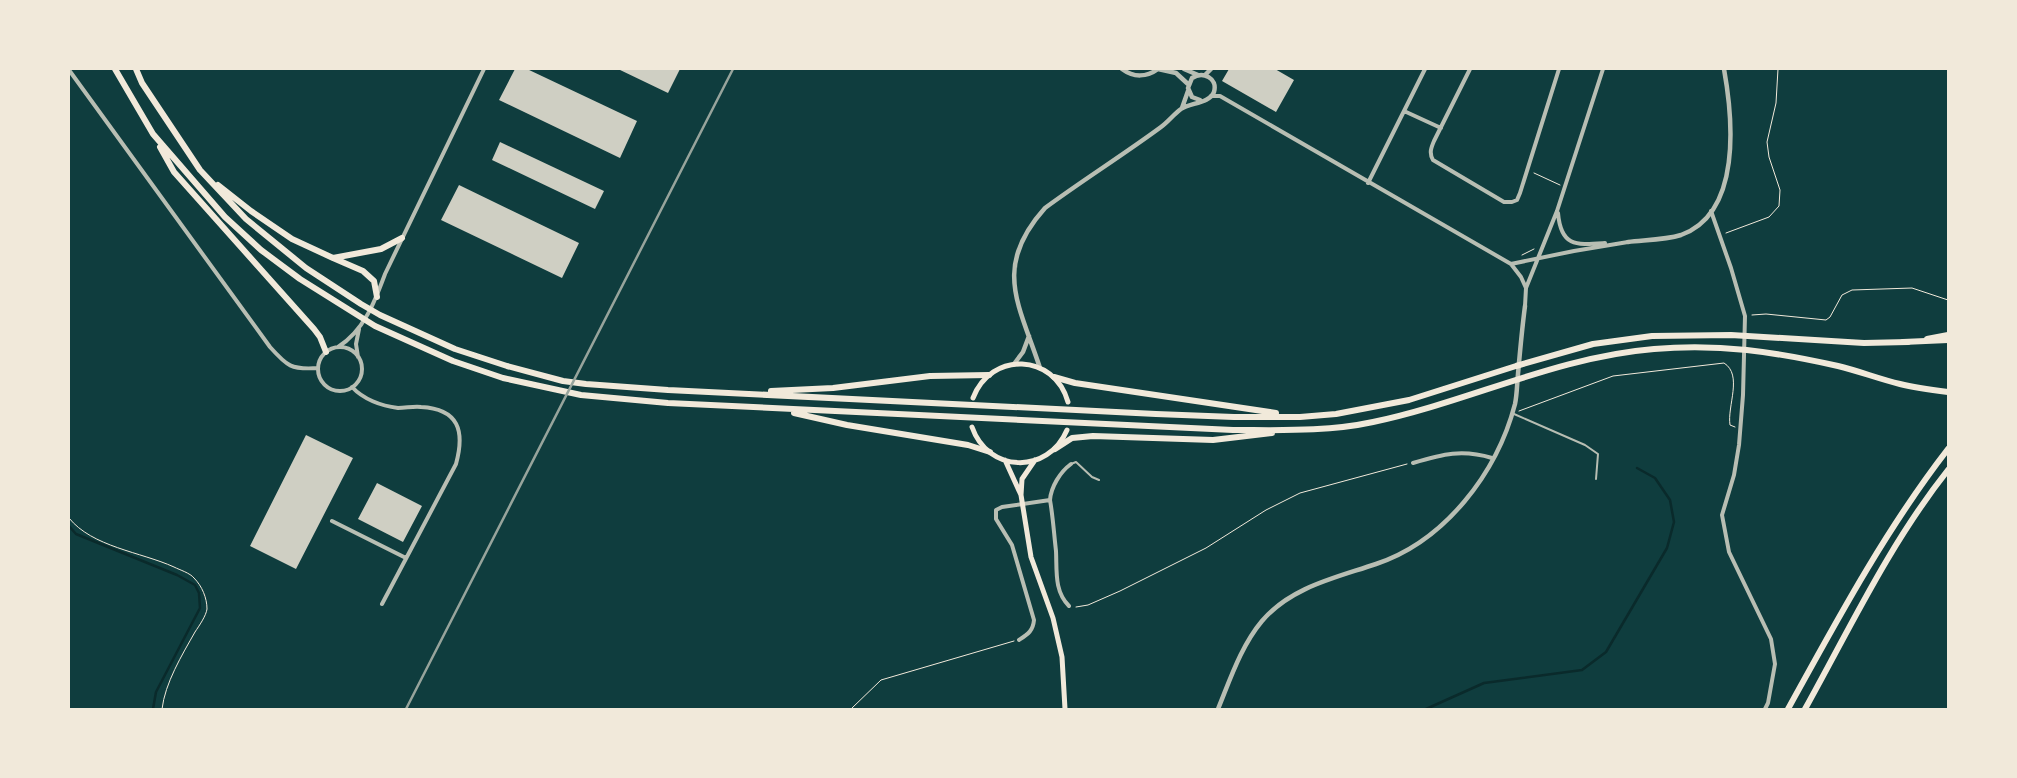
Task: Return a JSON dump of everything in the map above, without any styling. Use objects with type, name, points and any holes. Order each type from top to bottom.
[{"type":"highway","points":[[115,69],[174,172],[314,329],[320,337],[326,352]]},
{"type":"highway","points":[[136,69],[142,83],[200,170],[253,225],[306,268],[361,304],[455,350],[507,366],[586,384],[668,390],[1176,414],[1300,417],[1336,414],[1409,400],[1593,344],[1652,336],[1731,335],[1864,343],[1948,340]]},
{"type":"highway","points":[[153,134],[206,197],[247,238],[300,279],[375,326],[453,361],[503,378],[581,395],[775,409],[1233,430],[1304,430]]},
{"type":"highway","points":[[200,170],[251,211],[292,239],[362,271],[374,281],[377,297]]},
{"type":"highway","points":[[334,258],[381,249],[402,238]]},
{"type":"highway","points":[[1903,342],[1948,335]]},
{"type":"highway","points":[[1055,449],[1072,438],[1093,436],[1213,440],[1372,422],[1414,412],[1588,359],[1653,349],[1731,347],[1840,367],[1900,384],[1948,392]]},
{"type":"highway","points":[[740,393],[832,388],[930,376],[989,375]]},
{"type":"highway","points":[[1054,377],[1076,383],[1155,396],[1300,417]]},
{"type":"highway","points":[[775,409],[847,425],[968,445],[990,452]]},
{"type":"highway","points":[[1788,709],[1879,549],[1924,480],[1948,449]]},
{"type":"highway","points":[[1805,709],[1877,576],[1933,489],[1948,470]]},
{"type":"main road","points":[[973,398],[979,386],[989,375],[1001,368],[1014,364],[1027,364],[1040,368],[1054,377],[1063,388],[1068,402]]},
{"type":"main road","points":[[972,427],[979,441],[990,452],[1005,460],[1020,463],[1035,460],[1055,449],[1067,430]]},
{"type":"main road","points":[[1005,460],[1021,495]]},
{"type":"main road","points":[[1035,460],[1022,479],[1021,495],[1031,557],[1053,618],[1062,657],[1064,709]]},
{"type":"street","points":[[359,329],[356,344],[362,371],[358,382],[342,391],[331,389],[323,382],[318,368],[320,360],[326,352],[350,340],[359,329],[377,297],[385,274],[484,69]]},
{"type":"street","points":[[1122,69],[1140,76],[1150,74],[1158,69],[1176,73],[1192,96],[1200,100]]},
{"type":"street","points":[[1184,69],[1210,78],[1213,82],[1214,90],[1212,96]]},
{"type":"street","points":[[1205,75],[1211,69]]},
{"type":"street","points":[[1368,183],[1425,69]]},
{"type":"street","points":[[1470,69],[1430,151],[1433,160],[1504,202],[1517,200],[1559,69]]},
{"type":"street","points":[[1218,709],[1247,644],[1261,622],[1274,608],[1291,596],[1328,579],[1378,564],[1402,553],[1427,538],[1452,516],[1470,495],[1492,458],[1512,413],[1515,403],[1526,288],[1558,210],[1603,69]]},
{"type":"street","points":[[1511,264],[1574,250],[1681,235],[1702,222],[1722,192],[1728,170],[1728,104],[1724,69]]},
{"type":"street","points":[[69,70],[270,347],[285,364],[302,369],[318,368]]},
{"type":"street","points":[[1182,108],[1191,80],[1198,75]]},
{"type":"street","points":[[1040,368],[1017,307],[1013,279],[1018,248],[1032,222],[1045,208],[1163,126],[1182,108],[1212,96],[1220,96],[1511,264],[1522,277],[1526,288]]},
{"type":"street","points":[[1404,111],[1441,128]]},
{"type":"street","points":[[1558,210],[1562,234],[1571,241],[1582,245],[1628,242]]},
{"type":"street","points":[[1711,211],[1721,236],[1745,318],[1740,427],[1734,475],[1722,515],[1729,552],[1771,639],[1775,664],[1768,703],[1765,709]]},
{"type":"street","points":[[1014,364],[1024,352],[1029,336]]},
{"type":"street","points":[[338,347],[351,350],[358,357]]},
{"type":"street","points":[[352,387],[370,400],[397,408],[419,406],[438,408],[453,418],[460,429],[460,451],[456,464],[382,604]]},
{"type":"street","points":[[1413,463],[1453,452],[1478,454],[1492,458]]},
{"type":"street","points":[[1070,606],[1062,600],[1056,580],[1056,553],[1050,500],[1051,493],[1063,469],[1071,464]]},
{"type":"street","points":[[1019,640],[1029,634],[1034,620],[1012,545],[996,519],[996,510],[1002,507],[1050,500]]},
{"type":"street","points":[[332,521],[406,558]]},
{"type":"lane","points":[[1512,413],[1585,445],[1598,454],[1596,479]]},
{"type":"lane","points":[[1071,464],[1076,462],[1092,477],[1099,480]]},
{"type":"path","points":[[1721,236],[1769,217],[1779,206],[1780,190],[1769,157],[1767,142],[1776,103],[1778,69]]},
{"type":"path","points":[[1527,170],[1565,188]]},
{"type":"path","points":[[1521,255],[1534,249]]},
{"type":"path","points":[[1745,318],[1766,314],[1826,320],[1830,317],[1842,295],[1852,290],[1912,288],[1948,300]]},
{"type":"path","points":[[1512,413],[1613,376],[1724,363],[1732,371],[1730,425],[1740,427]]},
{"type":"path","points":[[1070,606],[1088,605],[1120,591],[1206,548],[1266,510],[1300,493],[1413,463]]},
{"type":"path","points":[[69,518],[77,528],[94,538],[162,562],[193,576],[206,597],[207,611],[182,657],[166,692],[162,709]]},
{"type":"path","points":[[851,709],[881,680],[1019,640]]},
{"type":"building","points":[[515,69],[527,69],[637,121],[620,158],[499,100]]},
{"type":"building","points":[[618,69],[680,69],[668,93]]},
{"type":"building","points":[[1229,69],[1275,69],[1294,80],[1276,112],[1222,81]]},
{"type":"building","points":[[500,142],[604,191],[595,209],[492,160]]},
{"type":"building","points":[[459,185],[579,243],[562,278],[441,220]]},
{"type":"building","points":[[306,435],[353,458],[296,569],[250,546]]},
{"type":"building","points":[[377,483],[422,506],[403,542],[358,519]]},
{"type":"waterway","points":[[1426,709],[1484,683],[1582,670],[1606,652],[1667,548],[1674,522],[1670,500],[1655,478],[1637,468]]},
{"type":"waterway","points":[[69,526],[76,534],[177,575],[195,585],[199,593],[200,608],[156,692],[153,709]]},
{"type":"railway","points":[[406,709],[733,69]]}]
